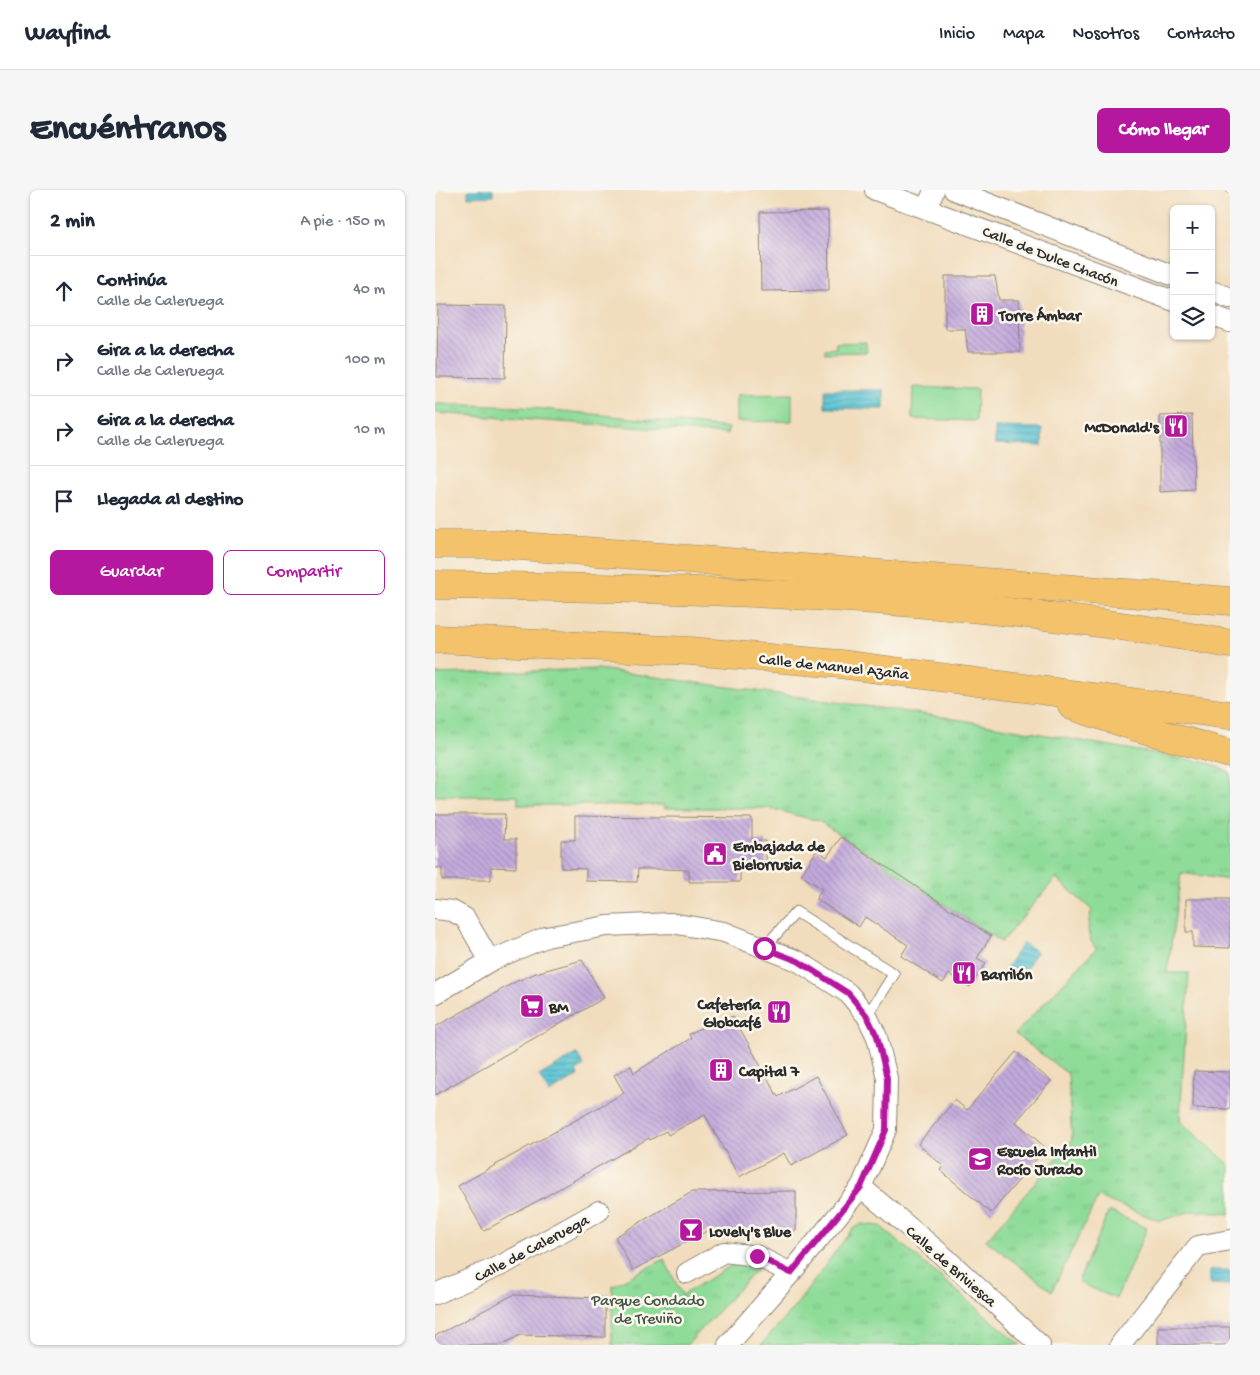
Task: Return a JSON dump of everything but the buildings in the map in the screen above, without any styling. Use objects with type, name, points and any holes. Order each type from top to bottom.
[{"type":"highway","points":[[435,546],[503,545],[1230,601]]},
{"type":"highway","points":[[435,546],[632,566],[701,576],[759,592]]},
{"type":"highway","points":[[435,585],[759,592],[888,600],[1074,618],[1230,644]]},
{"type":"highway","points":[[1074,618],[1114,609],[1230,617]]},
{"type":"highway","name":"Calle de Manuel Azaña","points":[[435,639],[691,651],[840,664],[1230,715]]},
{"type":"highway","points":[[435,652],[567,645]]},
{"type":"highway","points":[[1024,687],[1133,726],[1230,754]]},
{"type":"street","name":"Calle de Dulce Chacón","points":[[875,190],[1170,300]]},
{"type":"street","points":[[927,209],[934,190]]},
{"type":"street","name":"Calle de Dulce Chacón","points":[[954,190],[1170,274]]},
{"type":"street","points":[[1215,292],[1230,298]]},
{"type":"street","points":[[1215,317],[1230,322]]},
{"type":"street","points":[[435,910],[452,910],[465,918],[490,961]]},
{"type":"street","points":[[435,994],[490,961],[546,937],[607,926],[671,923],[724,932],[798,961],[848,993],[867,1016],[877,1036],[887,1078],[886,1130],[861,1187],[791,1273],[728,1345]]},
{"type":"street","name":"Calle de Briviesca","points":[[861,1187],[948,1260],[1040,1345]]},
{"type":"street","name":"Calle de Caleruega","points":[[435,1294],[504,1264],[599,1211]]},
{"type":"street","points":[[1120,1345],[1198,1246],[1230,1240]]},
{"type":"street","points":[[687,1273],[725,1252],[757,1256],[791,1273]]},
{"type":"lane","points":[[764,948],[796,912],[894,974],[867,1016]]},
{"type":"green space","points":[[866,342],[867,352],[825,353],[825,349],[836,348],[836,343]]},
{"type":"green space","points":[[913,387],[977,389],[976,421],[912,419]]},
{"type":"green space","points":[[792,394],[792,421],[737,422],[737,395]]},
{"type":"green space","points":[[435,404],[523,407],[729,428],[727,434],[435,413]]},
{"type":"green space","points":[[598,669],[944,717],[1208,763],[1230,772],[1230,880],[1181,873],[1167,973],[1189,973],[1180,1121],[1230,1165],[1230,1214],[1192,1211],[1160,1221],[1098,1197],[1052,1291],[986,1240],[1072,1140],[1068,1074],[1015,1034],[1096,949],[1090,940],[1088,930],[1092,910],[1056,878],[1001,942],[819,821],[767,808],[664,808],[664,805],[518,805],[518,796],[435,796],[435,674]]},
{"type":"green space","points":[[1109,1211],[1147,1228],[1116,1299],[1078,1282]]},
{"type":"green space","points":[[862,1224],[880,1226],[1021,1345],[761,1345],[797,1304],[852,1229]]},
{"type":"green space","name":"Parque Condado de Treviño","points":[[664,1259],[682,1295],[732,1265],[762,1263],[687,1345],[612,1345],[612,1286]]},
{"type":"water","points":[[468,190],[493,190],[493,196],[468,197]]},
{"type":"water","points":[[825,390],[884,390],[884,409],[825,408]]},
{"type":"water","points":[[995,427],[1042,428],[1042,446],[995,444]]},
{"type":"water","points":[[1023,943],[1037,952],[1018,980],[1005,970]]},
{"type":"water","points":[[577,1054],[584,1066],[576,1071],[578,1076],[549,1093],[539,1076]]},
{"type":"water","points":[[1210,1270],[1230,1270],[1230,1285],[1210,1284]]},
{"type":"place","name":"Torre Ámbar","points":[[982,314]]},
{"type":"place","name":"McDonald's","points":[[1176,426]]},
{"type":"place","name":"Embajada de Bielorrusia","points":[[715,854]]},
{"type":"place","name":"Barrilón","points":[[964,973]]},
{"type":"place","name":"BM","points":[[532,1006]]},
{"type":"place","name":"Cafetería Globcafé","points":[[779,1012]]},
{"type":"place","name":"Capital 7","points":[[721,1070]]},
{"type":"place","name":"Escuela Infantil Rocío Jurado","points":[[980,1159]]},
{"type":"place","name":"Lovely's Blue","points":[[691,1230]]},
{"type":"route","points":[[757,1256],[791,1273],[861,1187],[886,1130],[887,1078],[877,1036],[867,1016],[848,993],[798,961],[764,948]]}]
